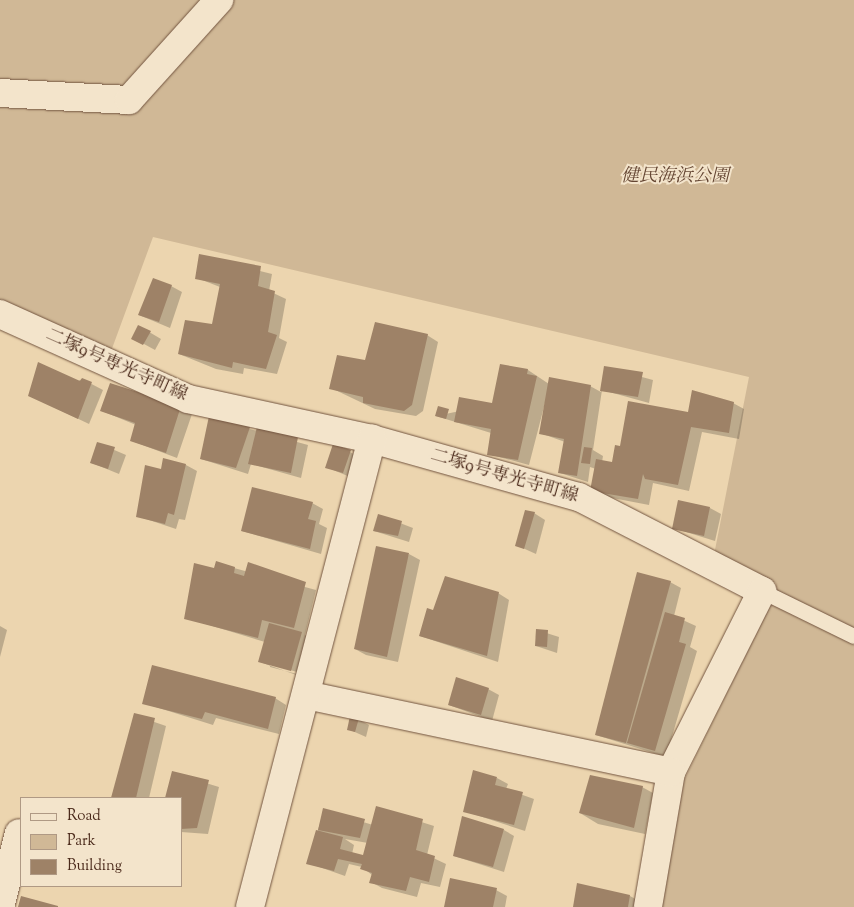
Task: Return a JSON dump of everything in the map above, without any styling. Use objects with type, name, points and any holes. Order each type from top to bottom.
[{"type":"street","points":[[0,94],[129,100],[219,0]]},
{"type":"street","name":"二塚9号専光寺町線","points":[[0,314],[188,399],[372,439],[579,497],[762,591]]},
{"type":"street","points":[[250,907],[372,439]]},
{"type":"street","points":[[648,907],[671,772],[762,591]]},
{"type":"street","points":[[306,695],[671,772]]},
{"type":"street","points":[[0,907],[19,833]]},
{"type":"lane","points":[[762,591],[854,636]]},
{"type":"green space","name":"健民海浜公園","points":[[0,0],[854,0],[854,907],[658,907],[681,786],[759,628],[776,583],[714,555],[749,377],[153,237],[110,354],[0,302]]},
{"type":"building","points":[[199,254],[261,266],[258,286],[275,291],[268,332],[277,335],[266,369],[233,362],[232,368],[178,354],[185,320],[212,324],[220,284],[195,279]]},
{"type":"building","points":[[153,278],[172,285],[159,322],[138,315]]},
{"type":"building","points":[[375,322],[428,334],[412,405],[404,411],[363,403],[363,397],[329,389],[337,355],[365,360]]},
{"type":"building","points":[[138,325],[151,331],[143,345],[131,339]]},
{"type":"building","points":[[38,362],[80,381],[82,378],[92,382],[78,419],[28,396]]},
{"type":"building","points":[[500,364],[528,369],[527,374],[537,376],[518,460],[487,455],[491,429],[454,422],[459,397],[492,403]]},
{"type":"building","points":[[604,366],[643,372],[638,397],[600,391]]},
{"type":"building","points":[[549,377],[591,385],[577,476],[558,473],[564,439],[539,434]]},
{"type":"building","points":[[110,383],[181,406],[166,453],[130,441],[135,423],[100,411]]},
{"type":"building","points":[[692,390],[734,402],[729,433],[691,427],[678,485],[645,479],[643,474],[638,499],[590,491],[596,459],[612,462],[615,445],[620,446],[628,401],[688,412]]},
{"type":"building","points":[[438,406],[449,409],[446,419],[435,416]]},
{"type":"building","points":[[209,416],[250,427],[236,468],[200,459]]},
{"type":"building","points":[[257,427],[298,437],[291,473],[248,464]]},
{"type":"building","points":[[97,442],[115,447],[108,469],[90,463]]},
{"type":"building","points":[[333,444],[351,450],[343,473],[325,468]]},
{"type":"building","points":[[584,447],[592,448],[590,464],[581,463]]},
{"type":"building","points":[[163,458],[186,464],[174,515],[168,513],[165,524],[136,517],[145,465],[161,469]]},
{"type":"building","points":[[252,487],[313,502],[308,519],[316,521],[310,549],[241,531]]},
{"type":"building","points":[[678,500],[710,507],[704,536],[672,529]]},
{"type":"building","points":[[525,510],[535,512],[524,549],[515,546]]},
{"type":"building","points":[[378,514],[402,521],[398,536],[373,531]]},
{"type":"building","points":[[376,546],[409,553],[387,657],[354,649]]},
{"type":"building","points":[[216,561],[235,567],[234,573],[244,576],[248,562],[306,582],[294,628],[262,620],[258,638],[184,619],[194,563],[214,568]]},
{"type":"building","points":[[637,572],[671,581],[626,743],[595,735]]},
{"type":"building","points":[[445,576],[499,592],[487,656],[419,636],[427,608],[433,610]]},
{"type":"building","points":[[665,612],[685,618],[679,642],[686,644],[655,751],[627,743]]},
{"type":"building","points":[[269,623],[302,632],[291,671],[258,662]]},
{"type":"building","points":[[536,629],[548,630],[547,647],[535,646]]},
{"type":"building","points":[[152,665],[276,697],[268,729],[205,712],[202,719],[142,704]]},
{"type":"building","points":[[456,677],[489,688],[481,715],[448,705]]},
{"type":"building","points":[[134,713],[155,718],[136,797],[111,797]]},
{"type":"building","points":[[350,716],[359,718],[355,732],[347,730]]},
{"type":"building","points":[[473,770],[497,777],[495,785],[523,792],[514,825],[463,812]]},
{"type":"building","points":[[172,771],[209,780],[197,828],[182,829],[182,797],[165,797]]},
{"type":"building","points":[[590,775],[643,786],[634,828],[579,813]]},
{"type":"building","points":[[376,806],[423,819],[416,850],[435,856],[429,882],[410,877],[406,891],[369,883],[372,873],[360,869],[362,864],[338,859],[334,871],[306,864],[316,830],[343,837],[340,849],[363,855]]},
{"type":"building","points":[[323,808],[365,819],[360,838],[318,830]]},
{"type":"building","points":[[462,816],[504,829],[493,867],[453,856]]},
{"type":"building","points":[[450,878],[497,888],[493,907],[444,907]]},
{"type":"building","points":[[577,883],[630,895],[628,907],[573,907]]},
{"type":"building","points":[[21,896],[58,906],[58,907],[18,907]]}]
